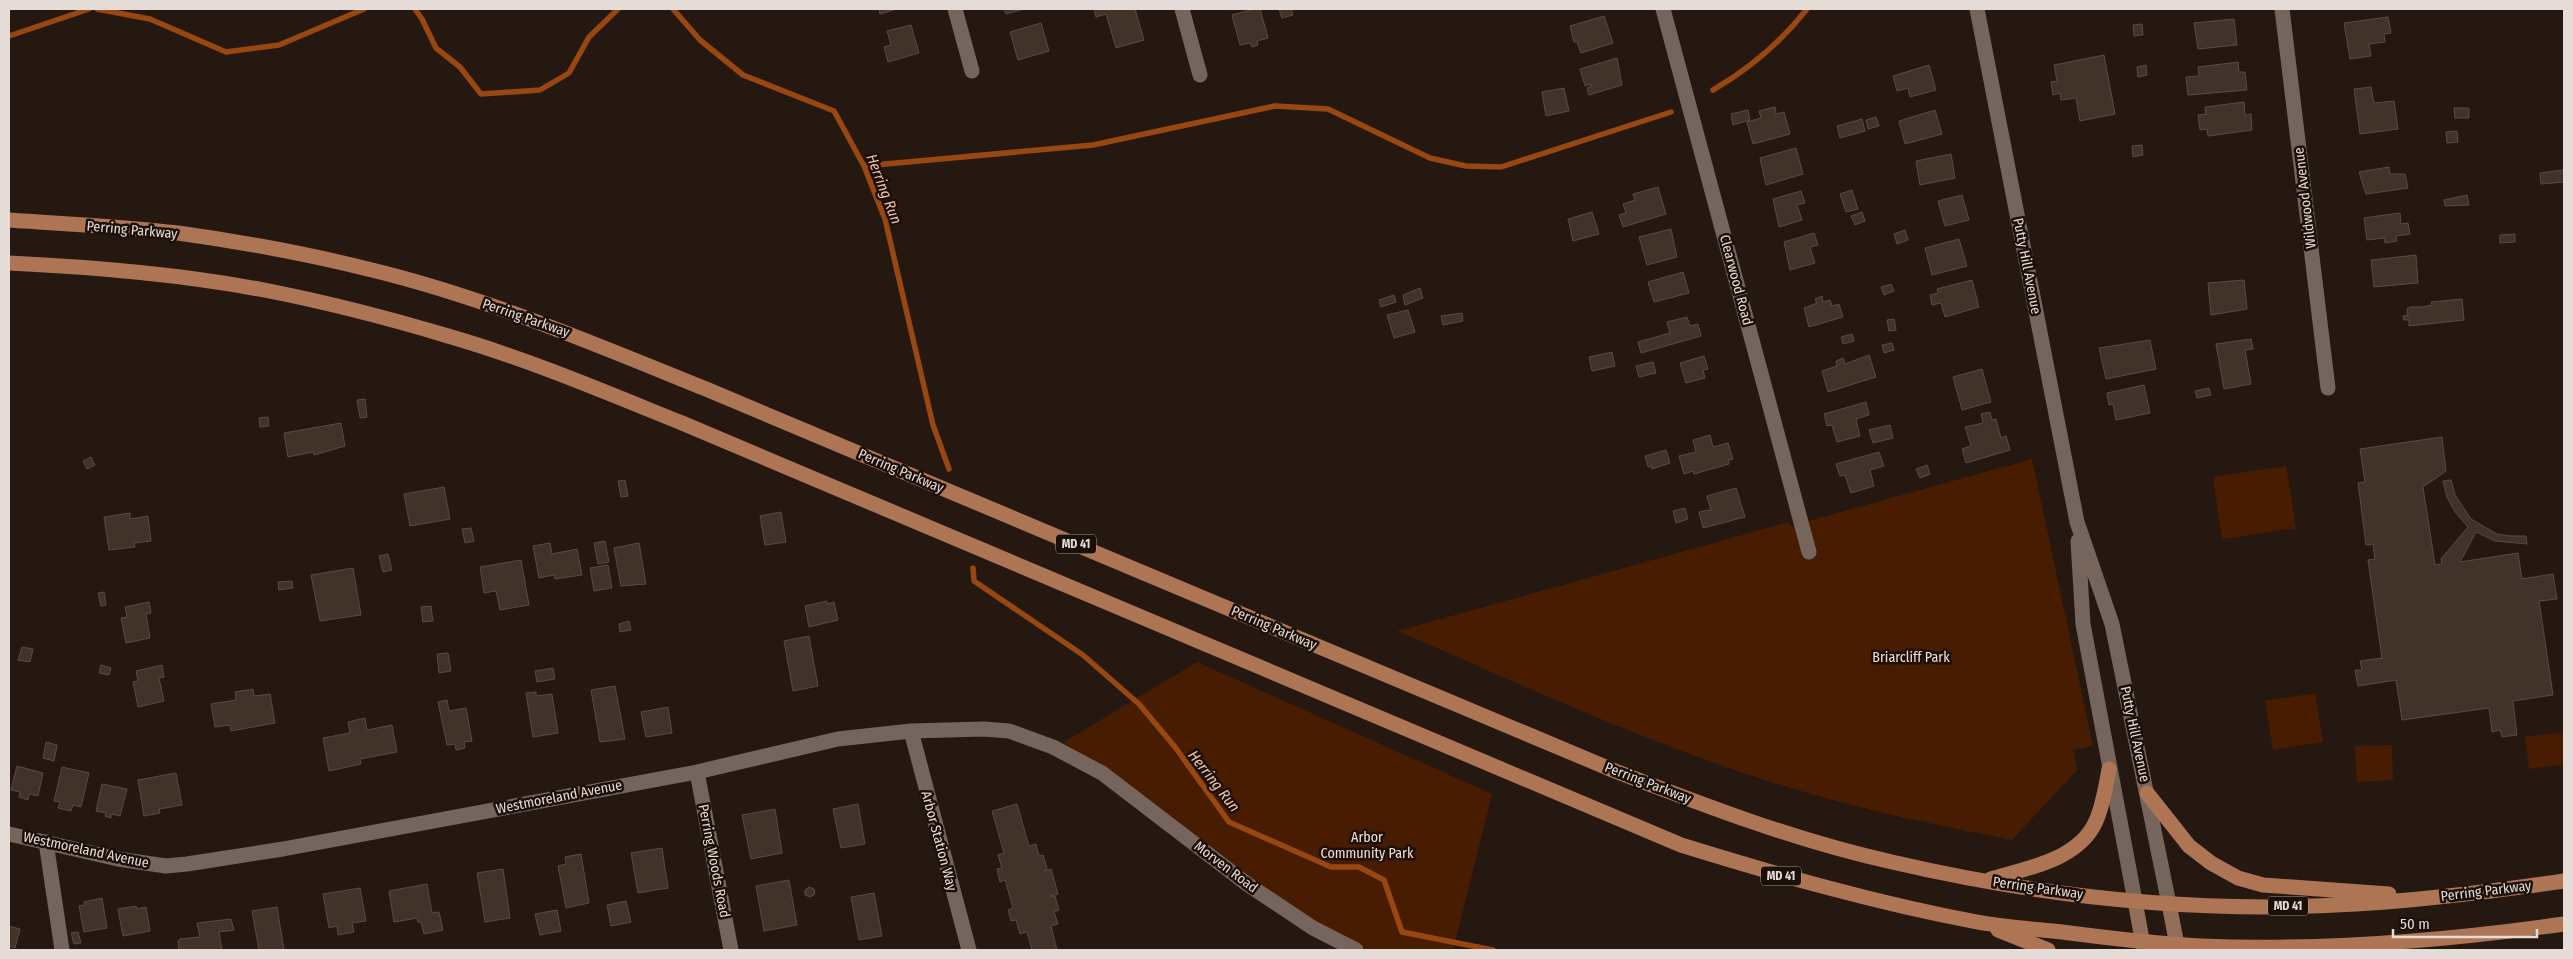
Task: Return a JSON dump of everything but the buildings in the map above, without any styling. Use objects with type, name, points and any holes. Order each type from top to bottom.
[{"type":"main road","name":"Perring Parkway","points":[[9,220],[178,233],[214,239],[372,270],[462,296],[568,333],[697,385],[1651,785],[1799,837],[1892,862],[1986,880],[2169,904],[2335,905],[2440,897],[2564,881]]},
{"type":"main road","name":"MD 41","points":[[9,263],[73,266],[166,276],[264,290],[449,336],[546,369],[682,423],[1681,844],[1786,877],[1882,902],[1978,922],[2143,946],[2353,946],[2436,940],[2564,924]]},
{"type":"main road","points":[[1986,880],[2046,862],[2072,850],[2086,838],[2096,821],[2109,768]]},
{"type":"main road","points":[[2147,793],[2189,846],[2211,863],[2238,878],[2263,885],[2440,897]]},
{"type":"main road","name":"Putty Hill Avenue","points":[[2135,901],[2143,946]]},
{"type":"main road","name":"Putty Hill Avenue","points":[[2169,904],[2177,947]]},
{"type":"main road","points":[[1978,922],[2048,950]]},
{"type":"main road","points":[[2336,950],[2353,946]]},
{"type":"street","points":[[955,9],[972,71]]},
{"type":"street","points":[[1182,9],[1200,75]]},
{"type":"street","name":"Clearwood Road","points":[[1663,9],[1809,552]]},
{"type":"street","name":"Putty Hill Avenue","points":[[1976,9],[2077,522],[2083,624],[2135,901]]},
{"type":"street","name":"Wildwood Avenue","points":[[2282,9],[2328,388]]},
{"type":"street","name":"Putty Hill Avenue","points":[[2077,522],[2112,624],[2169,904]]},
{"type":"street","name":"Westmoreland Avenue","points":[[9,834],[118,859],[166,866],[187,864],[283,849],[697,772],[838,739],[911,731],[984,729],[1009,731],[1053,747],[1102,773]]},
{"type":"street","name":"Arbor Station Way","points":[[911,731],[969,950]]},
{"type":"street","name":"Perring Woods Road","points":[[697,772],[731,950]]},
{"type":"street","name":"Morven Road","points":[[1102,773],[1247,884],[1313,928],[1356,950]]},
{"type":"street","points":[[46,842],[62,950]]},
{"type":"green space","name":"Briarcliff Park","points":[[2032,459],[2093,746],[2073,750],[2077,770],[2012,840],[1928,823],[1845,803],[1741,772],[1592,715],[1397,631],[1789,522],[1790,526]]},
{"type":"green space","points":[[2286,466],[2296,528],[2222,539],[2213,477]]},
{"type":"green space","name":"Arbor Community Park","points":[[1197,662],[1492,794],[1453,950],[1370,950],[1323,934],[1195,843],[1064,742]]},
{"type":"green space","points":[[2315,693],[2323,742],[2273,750],[2265,701]]},
{"type":"green space","points":[[2564,732],[2564,764],[2529,769],[2525,737]]},
{"type":"green space","points":[[2392,745],[2393,780],[2357,782],[2355,746]]},
{"type":"waterway","name":"Herring Run","points":[[9,36],[89,9]]},
{"type":"waterway","name":"Herring Run","points":[[97,9],[150,19],[226,52],[279,45],[364,9]]},
{"type":"waterway","name":"Herring Run","points":[[415,9],[436,48],[460,67],[481,94],[540,90],[569,73],[589,37],[618,9]]},
{"type":"waterway","name":"Herring Run","points":[[673,9],[700,40],[743,75],[834,111],[864,166],[885,219],[933,425],[949,469]]},
{"type":"waterway","points":[[1713,90],[1764,54],[1807,9]]},
{"type":"waterway","points":[[864,166],[1093,145],[1275,106],[1328,109],[1430,158],[1466,166],[1501,167],[1671,112]]},
{"type":"waterway","name":"Herring Run","points":[[973,568],[974,581],[1083,655],[1139,704],[1175,747],[1229,822],[1331,867],[1359,867],[1384,880],[1402,932],[1493,950]]}]
